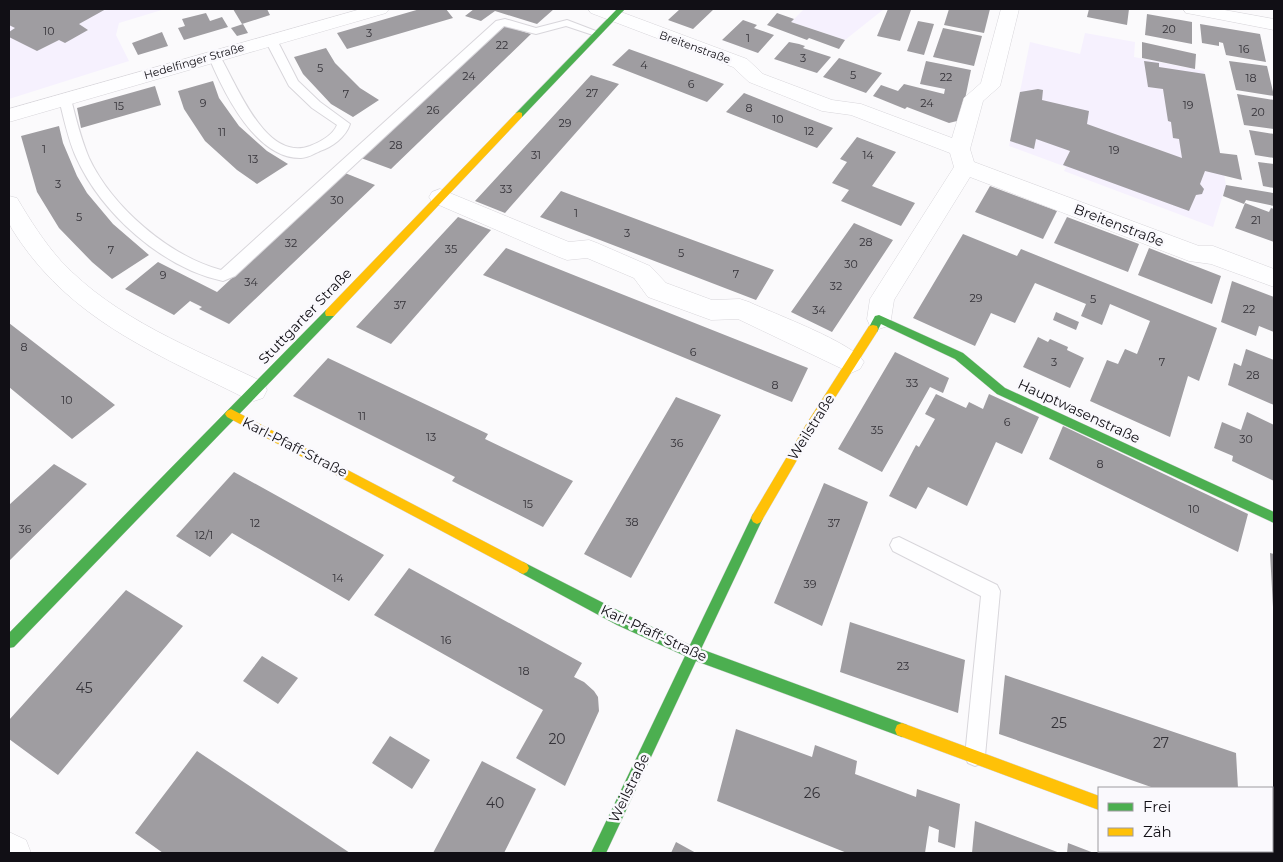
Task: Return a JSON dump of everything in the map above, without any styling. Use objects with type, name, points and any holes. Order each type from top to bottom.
[{"type":"street","name":"Hedelfinger Straße","points":[[9,116],[214,55],[380,9]]},
{"type":"street","name":"Weilstraße","points":[[598,853],[761,509],[878,319],[882,299],[962,158],[974,98],[990,88],[1010,9]]},
{"type":"street","points":[[1192,9],[1274,24]]},
{"type":"street","name":"Stuttgarter Straße","points":[[9,642],[440,197],[596,33],[611,11]]},
{"type":"street","name":"Breitenstraße","points":[[611,11],[740,63],[756,78],[829,106],[856,110],[962,158],[1198,255],[1213,255],[1274,278]]},
{"type":"street","points":[[440,197],[567,251],[589,249],[642,272],[657,290],[711,310],[740,309],[818,344],[851,362]]},
{"type":"street","points":[[9,204],[49,262],[92,302],[130,327],[254,390]]},
{"type":"street","name":"Hauptwasenstraße","points":[[878,319],[958,356],[1001,391],[1274,518]]},
{"type":"street","name":"Karl-Pfaff-Straße","points":[[231,414],[588,602],[693,653],[1098,803]]},
{"type":"street","points":[[9,850],[13,853]]},
{"type":"lane","points":[[65,99],[82,156],[94,178],[113,203],[166,251],[223,276],[230,272],[502,22],[536,31],[565,23],[596,33]]},
{"type":"lane","points":[[214,55],[229,92],[252,124],[266,138],[288,152],[298,155],[308,153],[337,134],[344,124],[316,105],[293,83],[271,40]]},
{"type":"lane","points":[[900,545],[991,591],[975,756]]},
{"type":"shaded area","points":[[9,9],[165,9],[119,23],[116,35],[129,61],[9,99]]},
{"type":"shaded area","points":[[804,9],[884,9],[845,40],[791,22]]},
{"type":"shaded area","points":[[1085,33],[1135,42],[1134,57],[1204,71],[1226,185],[1213,227],[1064,171],[1066,167],[1009,146],[1030,42],[1080,54]]},
{"type":"building","points":[[9,9],[106,9],[79,24],[88,30],[65,43],[59,40],[37,51],[9,37],[9,32],[15,28],[9,25]]},
{"type":"building","points":[[233,9],[267,9],[270,15],[242,24]]},
{"type":"building","points":[[420,9],[446,9],[453,18],[347,49],[337,33]]},
{"type":"building","points":[[474,9],[554,9],[537,24],[495,11],[481,21],[465,16]]},
{"type":"building","points":[[680,9],[714,9],[693,29],[668,20]]},
{"type":"building","points":[[888,9],[911,10],[900,41],[877,36]]},
{"type":"building","points":[[949,9],[990,9],[984,33],[944,25]]},
{"type":"building","points":[[1089,9],[1129,9],[1127,25],[1087,17]]},
{"type":"building","points":[[206,13],[210,21],[222,17],[228,27],[184,40],[178,28],[185,26],[182,19]]},
{"type":"building","points":[[777,13],[794,19],[791,22],[845,40],[839,49],[809,38],[807,40],[767,25]]},
{"type":"building","points":[[1147,14],[1192,22],[1192,44],[1145,35]]},
{"type":"building","points":[[743,20],[757,25],[754,28],[774,35],[758,53],[722,40]]},
{"type":"building","points":[[918,21],[934,24],[924,55],[907,51]]},
{"type":"building","points":[[243,24],[248,33],[237,36],[231,28]]},
{"type":"building","points":[[1200,24],[1260,34],[1266,62],[1226,55],[1223,43],[1219,42],[1219,46],[1202,43]]},
{"type":"building","points":[[505,26],[531,34],[391,169],[361,158]]},
{"type":"building","points":[[943,28],[982,36],[974,66],[933,57]]},
{"type":"building","points":[[162,32],[168,46],[138,55],[132,43]]},
{"type":"building","points":[[789,42],[805,46],[803,48],[831,57],[817,73],[774,59]]},
{"type":"building","points":[[1142,42],[1196,54],[1195,69],[1142,58]]},
{"type":"building","points":[[326,48],[335,63],[360,88],[379,100],[353,117],[331,104],[303,74],[294,57]]},
{"type":"building","points":[[629,49],[724,84],[707,102],[612,65]]},
{"type":"building","points":[[839,58],[882,73],[866,93],[823,77]]},
{"type":"building","points":[[926,61],[971,70],[965,99],[957,121],[949,123],[907,107],[905,109],[873,96],[881,85],[898,91],[904,84],[944,94],[945,89],[920,84]]},
{"type":"building","points":[[1144,61],[1159,63],[1159,67],[1205,74],[1220,153],[1237,155],[1242,180],[1205,171],[1200,184],[1204,189],[1202,194],[1196,195],[1189,211],[1063,165],[1070,151],[1036,139],[1034,149],[1010,141],[1020,92],[1038,89],[1043,90],[1042,100],[1089,111],[1087,124],[1182,158],[1179,139],[1173,138],[1171,122],[1168,121],[1163,89],[1148,87]]},
{"type":"building","points":[[1229,61],[1267,66],[1274,96],[1236,90]]},
{"type":"building","points":[[591,75],[619,84],[505,213],[475,201]]},
{"type":"building","points":[[213,81],[219,98],[239,126],[267,151],[288,164],[257,184],[237,170],[205,141],[184,109],[178,91]]},
{"type":"building","points":[[155,86],[161,105],[81,128],[77,108]]},
{"type":"building","points":[[744,93],[833,128],[817,148],[726,112]]},
{"type":"building","points":[[1237,94],[1274,100],[1274,129],[1244,125]]},
{"type":"building","points":[[59,126],[63,143],[77,176],[87,193],[113,224],[149,255],[112,279],[92,262],[59,228],[37,192],[21,136]]},
{"type":"building","points":[[1249,130],[1274,134],[1274,158],[1255,155]]},
{"type":"building","points":[[857,137],[896,152],[872,186],[915,203],[901,226],[841,201],[849,190],[832,183],[847,162],[840,159]]},
{"type":"building","points":[[1258,162],[1274,164],[1274,188],[1263,186]]},
{"type":"building","points":[[345,173],[375,185],[229,324],[199,309],[202,307],[190,301],[174,315],[125,289],[158,262],[217,292]]},
{"type":"building","points":[[1226,185],[1273,193],[1274,206],[1246,200],[1244,204],[1223,196]]},
{"type":"building","points":[[990,186],[1057,211],[1043,239],[975,212]]},
{"type":"building","points":[[561,191],[774,270],[756,300],[540,217]]},
{"type":"building","points":[[1245,203],[1269,212],[1271,208],[1274,209],[1274,242],[1235,228]]},
{"type":"building","points":[[458,217],[491,230],[391,344],[356,327]]},
{"type":"building","points":[[1067,217],[1139,244],[1128,272],[1054,243]]},
{"type":"building","points":[[854,223],[893,240],[832,332],[791,312]]},
{"type":"building","points":[[963,234],[1017,256],[1021,249],[1217,328],[1199,381],[1188,376],[1170,437],[1090,401],[1107,360],[1118,364],[1125,349],[1137,354],[1150,321],[1110,304],[1102,325],[1081,316],[1086,304],[1035,283],[1015,323],[991,313],[975,346],[913,318]]},
{"type":"building","points":[[506,248],[808,368],[792,402],[483,275]]},
{"type":"building","points":[[1149,248],[1221,276],[1212,304],[1138,275]]},
{"type":"building","points":[[1232,281],[1274,297],[1274,332],[1259,326],[1256,336],[1221,322]]},
{"type":"building","points":[[1056,312],[1079,322],[1076,330],[1053,320]]},
{"type":"building","points":[[9,323],[115,405],[72,439],[9,387]]},
{"type":"building","points":[[1038,337],[1048,342],[1050,339],[1068,347],[1067,350],[1084,358],[1070,388],[1023,367]]},
{"type":"building","points":[[1246,349],[1274,360],[1274,405],[1228,385],[1234,363],[1241,366]]},
{"type":"building","points":[[895,352],[949,378],[943,393],[930,387],[882,472],[838,449]]},
{"type":"building","points":[[328,358],[488,434],[485,439],[573,481],[543,527],[452,481],[455,477],[293,396]]},
{"type":"building","points":[[936,394],[966,408],[969,402],[983,409],[989,394],[1039,417],[1022,454],[996,442],[967,506],[928,487],[916,509],[889,496],[916,445],[919,447],[935,419],[925,414]]},
{"type":"building","points":[[676,397],[721,415],[631,578],[584,554]]},
{"type":"building","points":[[1247,412],[1274,425],[1274,481],[1232,461],[1233,456],[1214,448],[1222,422],[1241,430]]},
{"type":"building","points":[[1063,426],[1248,514],[1238,552],[1049,459]]},
{"type":"building","points":[[54,464],[87,484],[9,561],[9,505]]},
{"type":"building","points":[[234,472],[384,555],[349,601],[232,533],[210,557],[176,536]]},
{"type":"building","points":[[824,483],[868,502],[822,626],[774,603]]},
{"type":"building","points":[[1270,553],[1274,554],[1274,607],[1273,607]]},
{"type":"building","points":[[409,568],[582,663],[574,677],[584,682],[594,691],[598,697],[599,711],[565,786],[516,758],[543,710],[374,615]]},
{"type":"building","points":[[126,590],[183,626],[58,775],[9,739],[9,720]]},
{"type":"building","points":[[850,622],[965,660],[958,713],[840,672]]},
{"type":"building","points":[[262,656],[298,678],[278,704],[243,681]]},
{"type":"building","points":[[1005,675],[1236,753],[1238,787],[1151,787],[999,734]]},
{"type":"building","points":[[736,729],[812,757],[815,745],[857,761],[855,774],[916,797],[917,789],[960,804],[955,848],[938,842],[939,830],[929,826],[925,853],[847,853],[717,801]]},
{"type":"building","points":[[390,736],[430,760],[412,789],[372,763]]},
{"type":"building","points":[[197,751],[350,853],[163,853],[135,833]]},
{"type":"building","points":[[482,761],[536,789],[504,853],[433,853]]},
{"type":"building","points":[[975,821],[1060,853],[972,853]]},
{"type":"building","points":[[676,842],[696,853],[671,853]]},
{"type":"building","points":[[1068,843],[1094,853],[1067,853]]},
{"type":"traffic: fast","points":[[519,115],[621,9]]},
{"type":"traffic: fast","points":[[9,642],[330,313]]},
{"type":"traffic: fast","points":[[873,329],[879,319],[959,356],[1001,391],[1274,518]]},
{"type":"traffic: fast","points":[[598,853],[757,518]]},
{"type":"traffic: fast","points":[[523,568],[622,620],[693,653],[902,730]]},
{"type":"traffic: slow","points":[[330,313],[519,115]]},
{"type":"traffic: slow","points":[[757,518],[811,426],[873,329]]},
{"type":"traffic: slow","points":[[231,414],[523,568]]},
{"type":"traffic: slow","points":[[902,730],[1098,803]]}]
